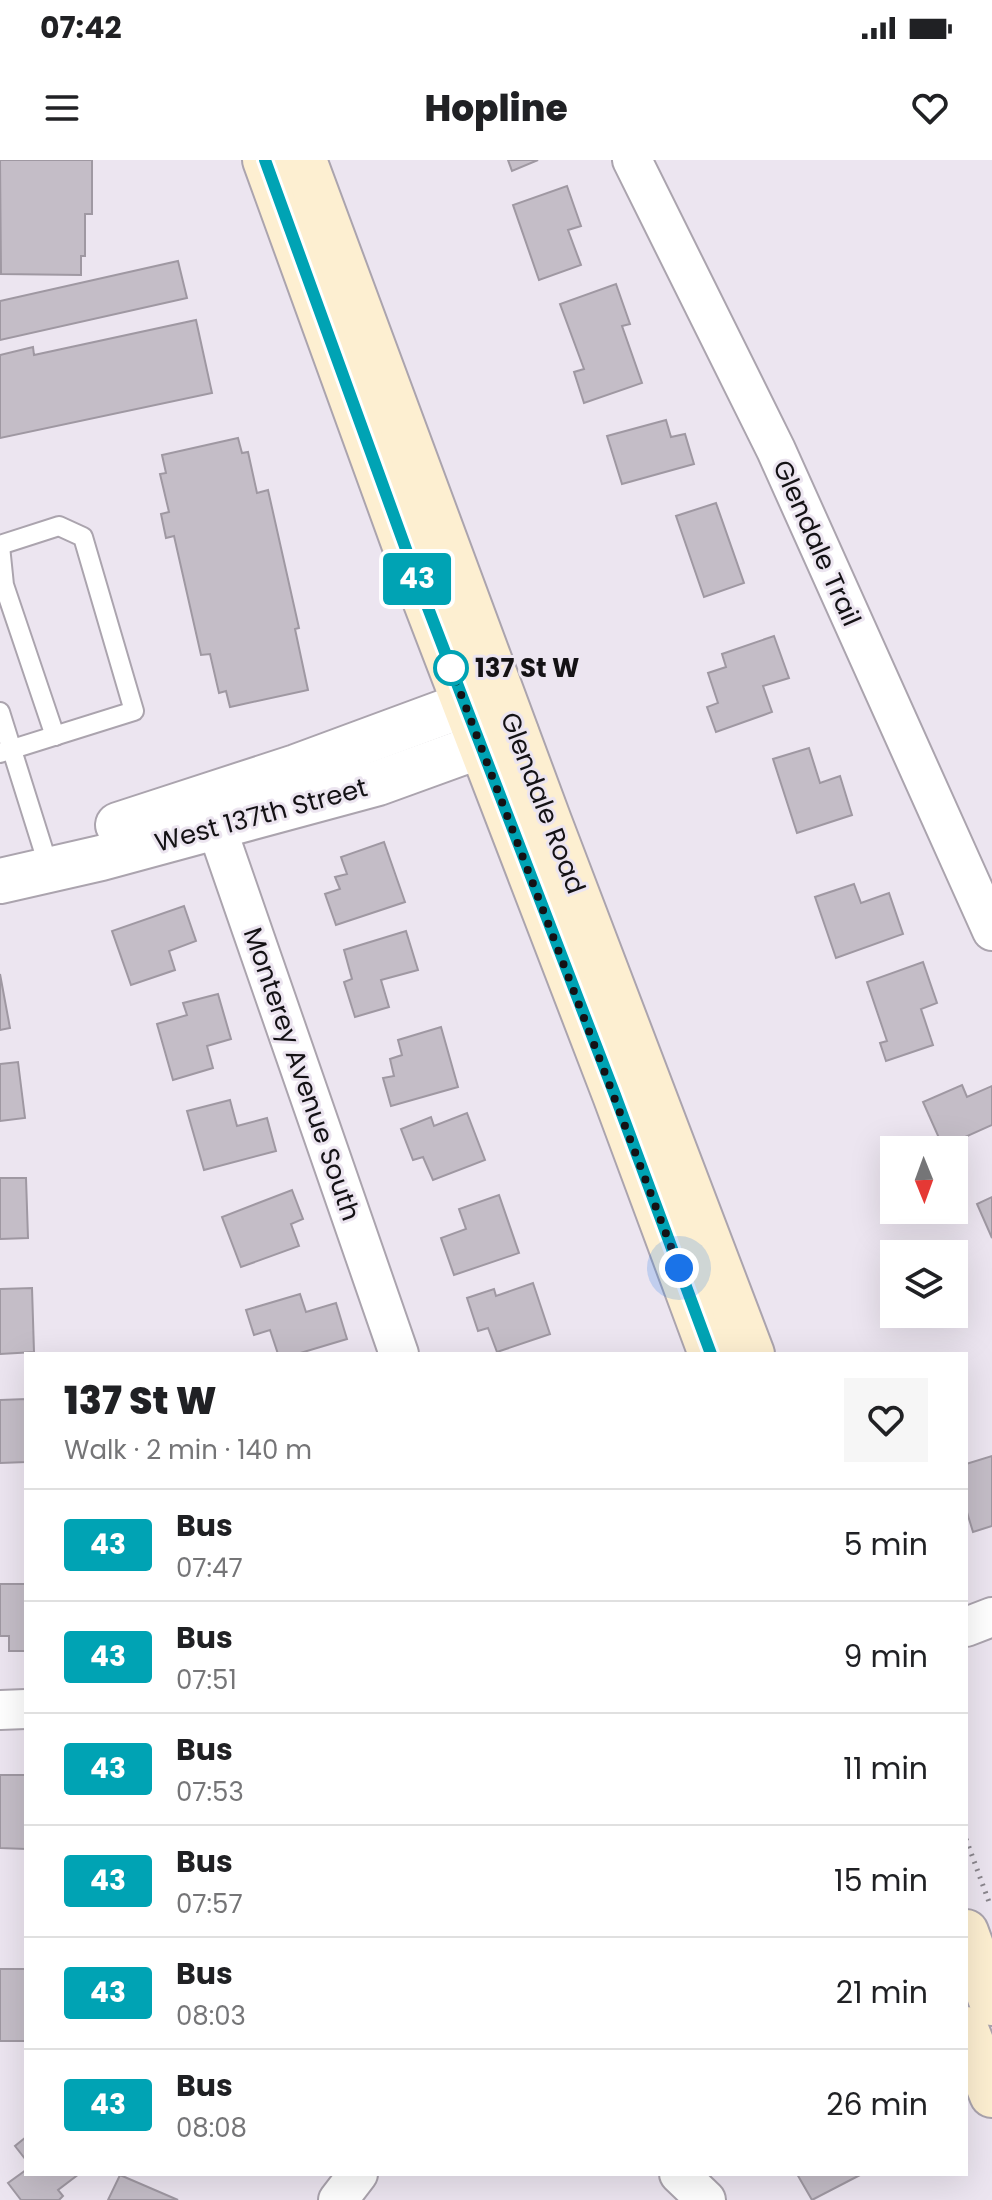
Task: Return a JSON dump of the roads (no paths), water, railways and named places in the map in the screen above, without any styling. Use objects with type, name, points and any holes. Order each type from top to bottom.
[{"type":"main road","name":"Glendale Road","points":[[265,160],[483,698]]},
{"type":"main road","name":"Glendale Road","points":[[304,160],[615,1095],[710,1352]]},
{"type":"main road","name":"Glendale Road","points":[[498,739],[751,1352]]},
{"type":"main road","points":[[968,1937],[992,2003]]},
{"type":"main road","points":[[968,2034],[992,2095]]},
{"type":"street","name":"Glendale Trail","points":[[632,160],[776,450],[992,931]]},
{"type":"street","name":"West 137th Street","points":[[0,881],[101,858],[209,806],[352,747],[483,698]]},
{"type":"street","name":"West 137th Street","points":[[0,863],[209,806],[378,783],[498,739]]},
{"type":"street","name":"Monterey Avenue South","points":[[209,806],[398,1352]]},
{"type":"street","points":[[968,1626],[992,1617]]},
{"type":"street","points":[[0,1710],[24,1709]]},
{"type":"street","points":[[338,2200],[356,2176]]},
{"type":"street","points":[[681,2176],[706,2200]]},
{"type":"lane","points":[[6,752],[134,711],[83,537],[59,526],[0,545],[4,585],[55,736]]},
{"type":"lane","points":[[0,712],[6,752],[44,852]]},
{"type":"place","name":"137 St W","points":[[451,668]]}]
